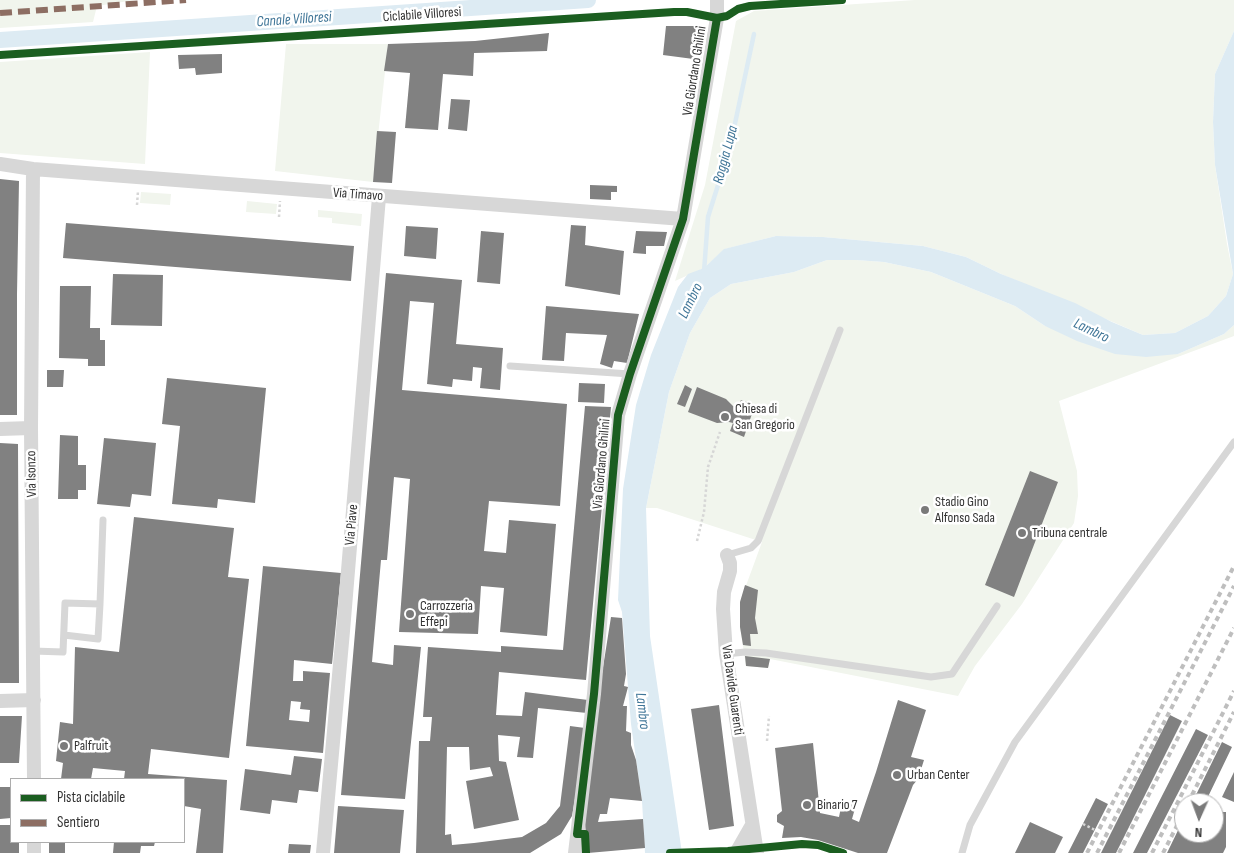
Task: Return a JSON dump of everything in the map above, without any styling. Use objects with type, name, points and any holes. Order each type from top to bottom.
[{"type":"street","name":"Via Giordano Ghilini","points":[[575,853],[594,694],[618,415],[630,374],[684,219],[717,4]]},
{"type":"street","name":"Via Timavo","points":[[0,164],[33,169],[378,197],[488,203],[684,219]]},
{"type":"street","name":"Via Isonzo","points":[[33,169],[31,428],[34,778]]},
{"type":"street","name":"Via Piave","points":[[323,853],[344,622],[378,197]]},
{"type":"street","points":[[0,429],[31,428]]},
{"type":"street","name":"Via Davide Guarenti","points":[[727,555],[730,571],[724,592],[723,609],[726,654],[752,825],[762,850]]},
{"type":"street","points":[[0,701],[34,700]]},
{"type":"street","points":[[736,853],[752,825]]},
{"type":"lane","points":[[727,555],[751,548],[758,541],[840,330]]},
{"type":"lane","points":[[510,366],[630,374]]},
{"type":"lane","points":[[962,853],[970,825],[1015,742],[1234,442]]},
{"type":"lane","points":[[64,635],[98,639],[103,520]]},
{"type":"lane","points":[[33,651],[63,652],[65,604],[100,604]]},
{"type":"lane","points":[[726,654],[745,652],[766,653],[931,677],[952,674],[998,606]]},
{"type":"path","points":[[697,541],[704,512],[708,467],[720,432]]},
{"type":"path","points":[[767,741],[769,716]]},
{"type":"path","points":[[1083,824],[1095,830]]},
{"type":"path","points":[[762,850],[802,844],[818,845],[843,853]]},
{"type":"path","points":[[829,853],[832,844]]},
{"type":"shaded area","points":[[0,0],[135,0],[97,6],[93,22],[0,28]]},
{"type":"shaded area","points":[[915,0],[1234,0],[1234,31],[1215,74],[1213,122],[1215,165],[1233,274],[1226,296],[1208,316],[1175,333],[1143,335],[966,257],[923,246],[823,237],[776,236],[725,249],[704,268],[675,281],[705,185],[736,21],[754,11]]},
{"type":"shaded area","points":[[286,44],[388,44],[373,182],[275,171]]},
{"type":"shaded area","points":[[150,52],[145,164],[0,153],[0,62]]},
{"type":"shaded area","points":[[141,192],[171,194],[170,205],[140,203]]},
{"type":"shaded area","points":[[247,201],[277,204],[276,214],[246,212]]},
{"type":"shaded area","points":[[318,210],[362,214],[361,226],[332,223],[332,218],[318,217]]},
{"type":"shaded area","name":"Stadio Gino Alfonso Sada","points":[[827,260],[884,262],[931,272],[1015,306],[1045,326],[1178,354],[1224,334],[1234,325],[1234,336],[1059,401],[1077,471],[1078,496],[1074,523],[1022,604],[975,666],[958,696],[770,659],[768,668],[746,666],[740,627],[740,602],[762,542],[657,508],[646,508],[669,392],[690,333],[710,298],[731,284],[794,272]]},
{"type":"water","name":"Lambro","points":[[1234,31],[1234,325],[1224,334],[1178,354],[1146,357],[1115,354],[1077,341],[1045,326],[1015,306],[931,272],[884,262],[856,260],[827,260],[794,272],[731,284],[710,298],[690,333],[669,392],[646,508],[650,636],[682,853],[645,853],[642,801],[631,724],[622,612],[618,600],[623,489],[636,405],[651,355],[678,287],[688,274],[704,268],[724,249],[776,236],[823,237],[923,246],[966,257],[1001,274],[1075,303],[1143,335],[1175,333],[1208,316],[1226,296],[1233,274],[1215,165],[1213,122],[1215,74]]},
{"type":"building","points":[[666,26],[704,26],[701,60],[663,55]]},
{"type":"building","points":[[549,33],[547,51],[474,53],[473,76],[443,74],[438,130],[405,128],[410,73],[384,71],[388,44],[475,41]]},
{"type":"building","points":[[222,54],[222,73],[196,75],[195,68],[179,69],[178,55]]},
{"type":"building","points":[[451,99],[470,100],[467,131],[448,129]]},
{"type":"building","points":[[377,131],[396,132],[392,183],[373,182]]},
{"type":"building","points":[[0,179],[19,181],[17,415],[0,415]]},
{"type":"building","points":[[590,185],[617,186],[617,192],[611,192],[611,200],[590,199]]},
{"type":"building","points":[[66,223],[354,246],[351,281],[63,258]]},
{"type":"building","points":[[571,225],[586,226],[585,245],[624,251],[620,295],[565,286]]},
{"type":"building","points":[[406,226],[438,228],[436,259],[404,256]]},
{"type":"building","points":[[481,231],[504,233],[500,284],[477,282]]},
{"type":"building","points":[[636,231],[667,232],[664,246],[646,246],[646,254],[633,253]]},
{"type":"building","points":[[386,273],[462,280],[456,344],[503,348],[500,390],[480,388],[482,368],[473,367],[472,381],[453,379],[452,387],[427,384],[434,303],[410,301],[402,390],[567,404],[560,506],[489,501],[484,551],[506,553],[509,520],[556,524],[547,636],[500,632],[504,588],[481,586],[478,634],[399,632],[410,479],[394,477],[387,560],[381,560],[372,662],[393,665],[394,645],[421,647],[405,799],[341,795]]},
{"type":"building","points":[[113,274],[163,275],[162,326],[111,325]]},
{"type":"building","points":[[60,286],[91,286],[90,328],[100,328],[100,340],[105,340],[105,366],[88,366],[88,359],[59,358]]},
{"type":"building","points":[[546,306],[639,314],[627,363],[614,361],[612,368],[600,364],[607,335],[566,333],[564,361],[542,360]]},
{"type":"building","points":[[47,370],[64,370],[63,387],[47,387]]},
{"type":"building","points":[[167,378],[266,388],[255,503],[218,499],[217,508],[172,504],[180,426],[162,424]]},
{"type":"building","points":[[579,383],[605,384],[604,403],[578,402]]},
{"type":"building","points":[[685,385],[692,389],[685,407],[677,404]]},
{"type":"building","name":"Chiesa di San Gregorio","points":[[697,387],[726,399],[737,408],[741,400],[755,405],[744,437],[730,431],[733,423],[717,423],[688,412]]},
{"type":"building","points":[[585,406],[611,407],[586,680],[499,672],[496,715],[522,716],[525,692],[588,700],[587,713],[538,708],[533,758],[517,757],[520,737],[498,735],[499,761],[506,762],[519,820],[474,829],[466,781],[493,776],[490,767],[470,770],[469,747],[447,747],[445,835],[451,834],[452,845],[474,843],[522,837],[546,823],[560,806],[570,726],[585,728],[572,816],[561,834],[530,853],[416,853],[419,741],[430,741],[432,717],[423,717],[428,647],[501,652],[501,646],[563,650]]},
{"type":"building","points":[[60,435],[78,436],[78,465],[86,465],[86,490],[78,490],[78,499],[58,499]]},
{"type":"building","points":[[104,438],[156,443],[151,496],[132,494],[130,507],[97,504]]},
{"type":"building","points":[[0,443],[18,444],[19,683],[0,683]]},
{"type":"building","name":"Tribuna centrale","points":[[1030,471],[1058,482],[1014,597],[985,585]]},
{"type":"building","points":[[134,517],[234,528],[228,577],[249,579],[229,758],[151,749],[148,774],[227,780],[223,853],[196,853],[201,809],[185,806],[185,778],[124,778],[125,771],[93,768],[91,778],[61,778],[63,763],[56,761],[60,722],[73,724],[75,647],[119,652]]},
{"type":"building","points":[[263,566],[341,573],[332,664],[294,660],[293,681],[303,681],[303,671],[330,673],[323,753],[246,746]],"holes":[[[291,701],[301,702],[300,709],[310,710],[309,722],[289,720]]]},
{"type":"building","points":[[745,585],[758,590],[755,618],[758,634],[750,634],[751,646],[743,645],[740,627],[740,602]]},
{"type":"building","points":[[611,617],[622,618],[626,674],[624,686],[628,687],[623,706],[627,706],[626,731],[631,733],[631,745],[636,760],[642,801],[610,798],[607,814],[600,814],[598,822],[643,819],[645,848],[588,853],[585,824],[597,705]]},
{"type":"building","points":[[745,656],[770,659],[768,668],[746,666]]},
{"type":"building","name":"Urban Center","points":[[898,700],[926,710],[911,757],[924,760],[887,853],[858,853],[818,840],[801,837],[782,838],[784,826],[777,822],[777,815],[782,811],[775,748],[813,743],[820,813],[839,817],[842,802],[856,805],[852,819],[859,822]]},
{"type":"building","points":[[719,705],[734,826],[709,830],[691,709]]},
{"type":"building","points":[[1170,715],[1182,721],[1116,853],[1101,853]]},
{"type":"building","points":[[0,716],[22,716],[19,763],[0,763]]},
{"type":"building","points":[[1196,729],[1208,735],[1178,793],[1174,793],[1174,801],[1147,853],[1133,853]]},
{"type":"building","points":[[1222,742],[1232,747],[1210,793],[1197,793]]},
{"type":"building","points":[[294,756],[322,759],[318,792],[299,790],[297,803],[272,800],[270,814],[240,810],[245,769],[291,775]]},
{"type":"building","points":[[1234,772],[1234,802],[1224,798],[1224,793]]},
{"type":"building","points":[[0,787],[10,787],[10,818],[0,819]]},
{"type":"building","points":[[1096,798],[1108,804],[1083,853],[1068,853]]},
{"type":"building","points":[[338,806],[404,810],[400,853],[334,853]]},
{"type":"building","points":[[1224,812],[1226,812],[1226,847],[1223,853],[1167,853],[1174,839],[1174,843],[1224,843]]},
{"type":"building","points":[[1030,822],[1063,837],[1055,853],[1015,853]]},
{"type":"building","points":[[0,825],[10,825],[10,843],[19,843],[19,853],[0,853]]},
{"type":"building","points":[[49,843],[65,843],[65,853],[49,853]]},
{"type":"building","points":[[114,843],[155,843],[154,846],[141,846],[140,853],[113,853]]},
{"type":"building","points":[[289,844],[311,845],[310,853],[288,853]]},
{"type":"waterway","name":"Canale Villoresi","points":[[0,40],[588,0]]},
{"type":"waterway","name":"Roggia Lupa","points":[[704,272],[708,217],[730,147],[754,34]]},
{"type":"railway","points":[[1087,853],[1234,566]]},
{"type":"railway","points":[[1097,853],[1234,586]]},
{"type":"railway","points":[[1119,853],[1234,628]]},
{"type":"railway","points":[[1152,853],[1234,691]]},
{"type":"railway","points":[[1193,793],[1234,712]]},
{"type":"railway","points":[[1163,853],[1174,832]]},
{"type":"marked path","points":[[0,13],[186,0]]},
{"type":"cycle path","name":"Ciclabile Villoresi","points":[[0,55],[674,12],[687,12],[717,18],[727,16],[738,9],[750,6],[842,0]]},
{"type":"cycle path","points":[[586,853],[585,834],[577,834],[594,694],[618,415],[630,374],[683,219],[717,18]]},
{"type":"cycle path","points":[[670,853],[728,851],[802,844],[818,845],[843,853]]},
{"type":"place","name":"Chiesa di San Gregorio","points":[[725,417]]},
{"type":"place","name":"Stadio Gino Alfonso Sada","points":[[925,510]]},
{"type":"place","name":"Tribuna centrale","points":[[1022,533]]},
{"type":"place","name":"Carrozzeria Effepi","points":[[410,614]]},
{"type":"place","name":"Palfruit","points":[[64,746]]},
{"type":"place","name":"Urban Center","points":[[897,775]]},
{"type":"place","name":"Binario 7","points":[[807,805]]}]
